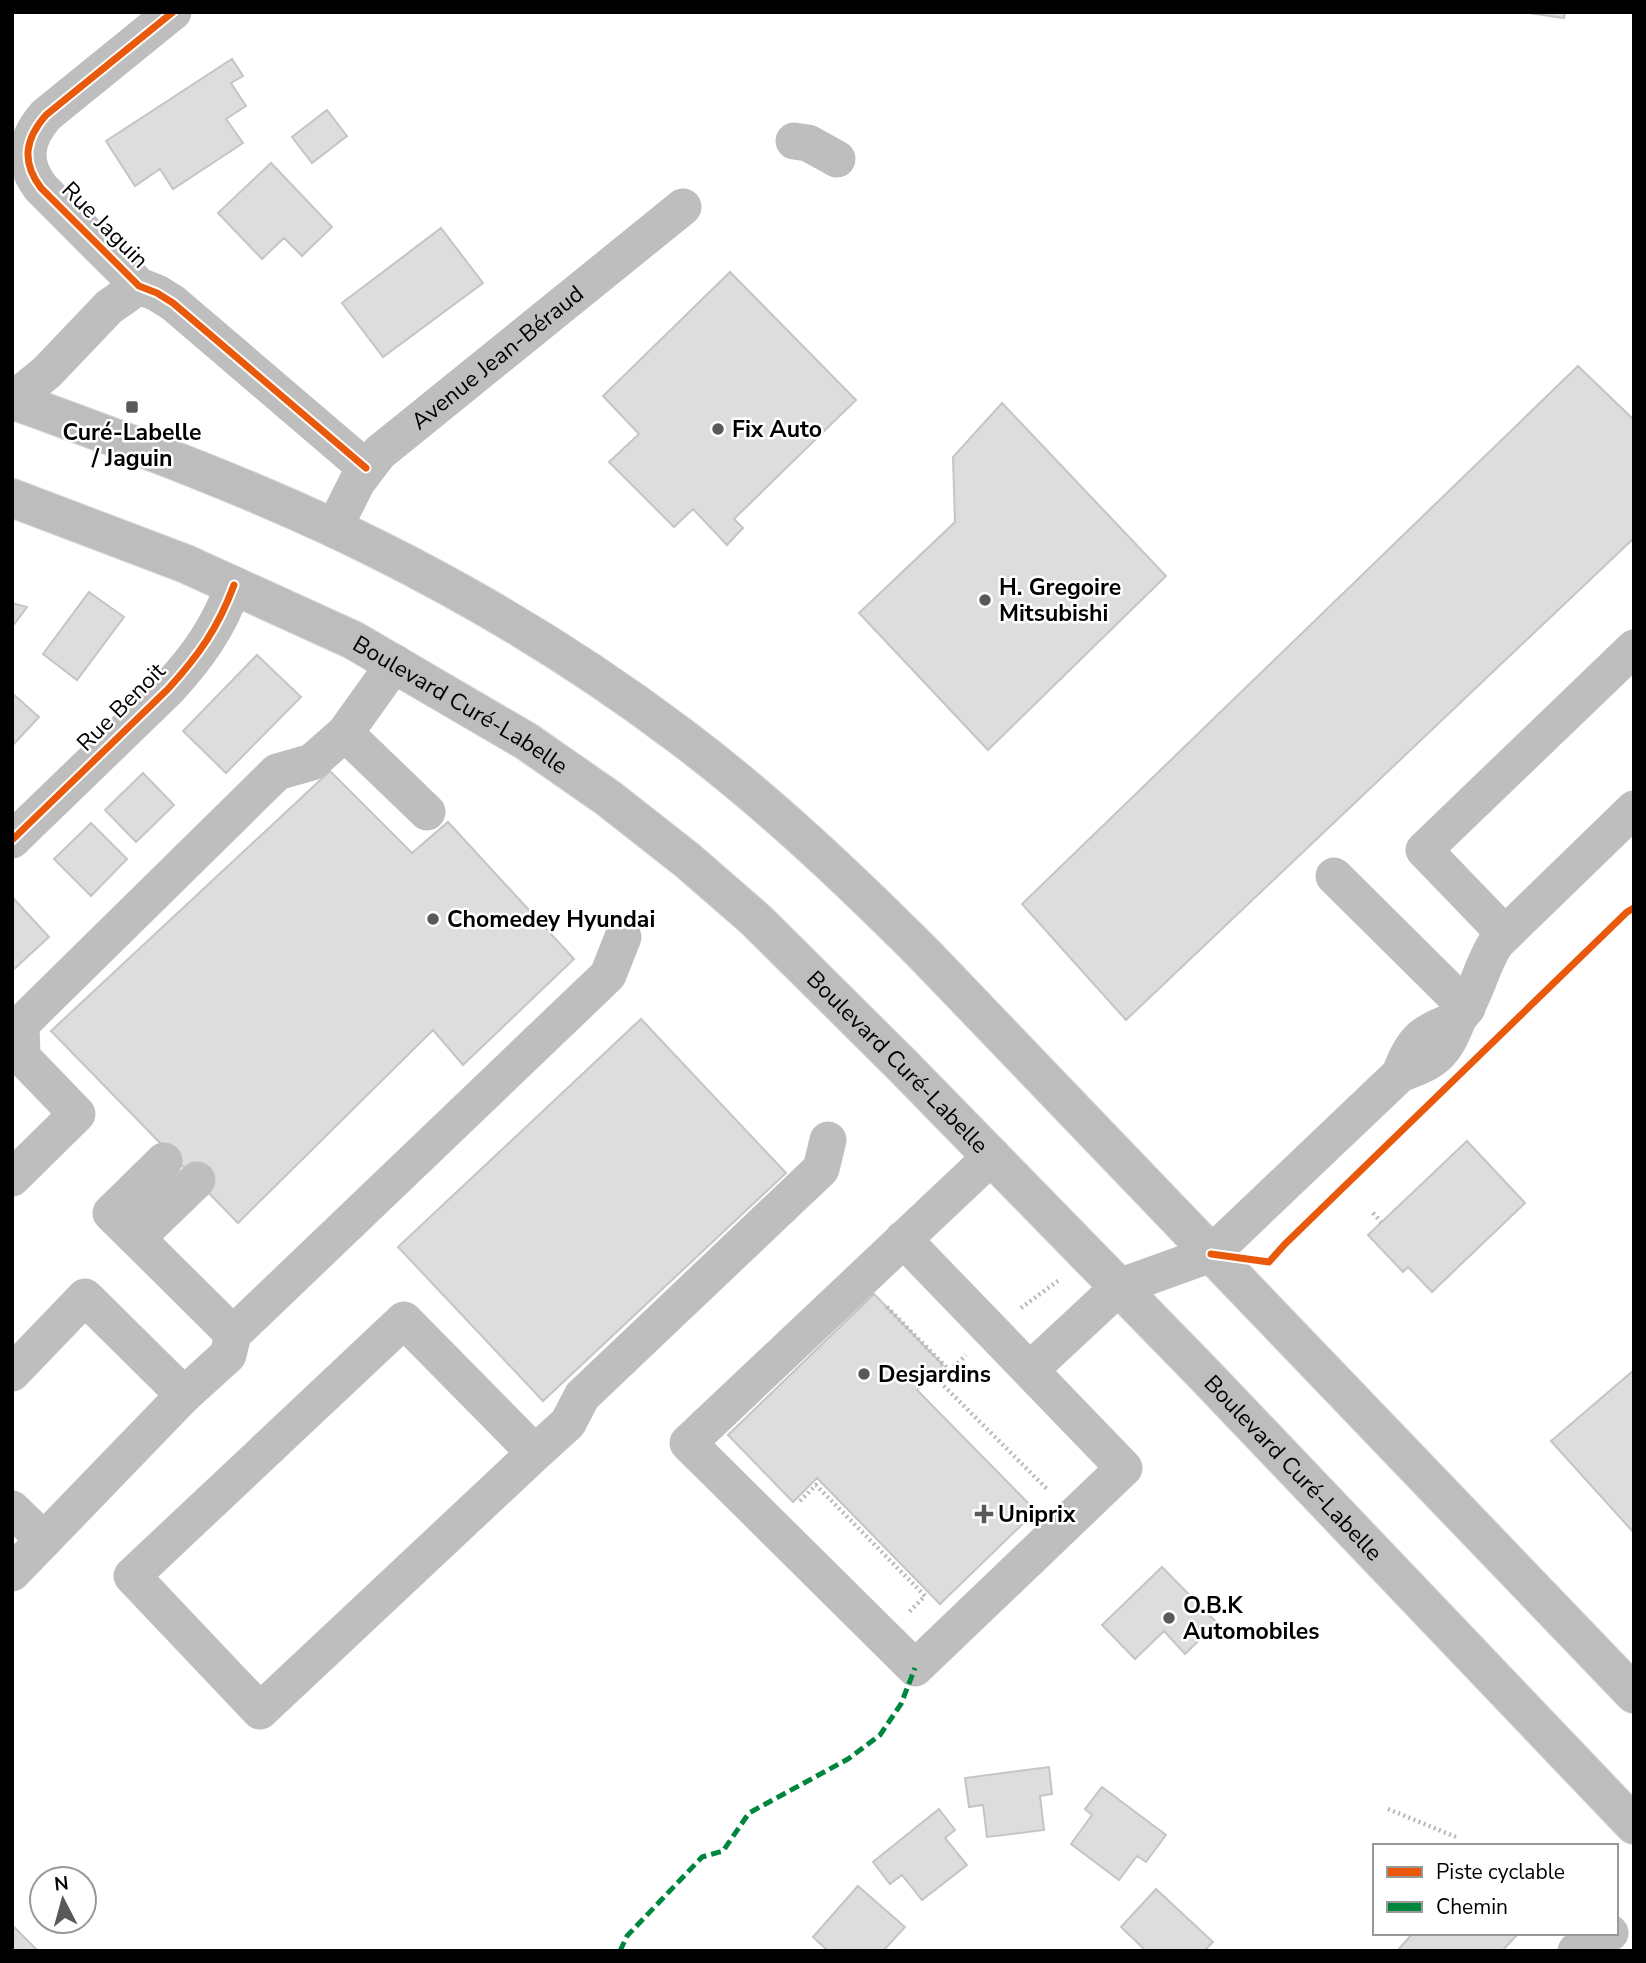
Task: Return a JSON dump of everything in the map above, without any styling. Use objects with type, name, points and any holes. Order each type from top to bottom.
[{"type":"main road","points":[[13,400],[211,476],[334,528],[459,593],[557,651],[678,734],[760,800],[851,881],[925,955],[1634,1694]]},
{"type":"main road","name":"Boulevard Curé-Labelle","points":[[12,498],[234,585],[307,618],[395,663],[526,741],[608,798],[687,860],[756,920],[827,989],[992,1157],[1634,1825]]},
{"type":"street","name":"Rue Jaguin","points":[[173,12],[37,125],[27,147],[30,169],[41,188],[139,286],[173,303],[366,468]]},
{"type":"street","points":[[794,141],[808,143],[837,159]]},
{"type":"street","name":"Avenue Jean-Béraud","points":[[334,528],[366,468],[379,453],[683,207]]},
{"type":"street","name":"Rue Jaguin","points":[[13,400],[47,372],[109,307],[139,286]]},
{"type":"street","name":"Rue Benoit","points":[[12,840],[192,663],[222,616],[234,585]]},
{"type":"street","points":[[1505,934],[1424,850],[1634,648]]},
{"type":"street","points":[[12,1178],[77,1114],[17,1062],[21,1024],[277,772],[312,762],[345,733],[395,663]]},
{"type":"street","points":[[345,733],[427,812]]},
{"type":"street","points":[[1030,1370],[1119,1287],[1211,1254],[1400,1074],[1428,1064],[1448,1044],[1473,998],[1489,954],[1505,934],[1634,809]]},
{"type":"street","points":[[1334,876],[1463,1013]]},
{"type":"street","points":[[12,1573],[184,1395],[228,1355],[233,1334],[608,975],[623,937]]},
{"type":"street","points":[[535,1453],[404,1320],[132,1576],[260,1711],[568,1423],[582,1396],[821,1169],[828,1140]]},
{"type":"street","points":[[903,1239],[1124,1468],[915,1668],[688,1443],[903,1239],[992,1157]]},
{"type":"street","points":[[164,1161],[111,1213],[233,1334]]},
{"type":"street","points":[[137,1238],[197,1180]]},
{"type":"street","points":[[12,1373],[85,1297],[184,1395]]},
{"type":"street","points":[[12,1509],[44,1540]]},
{"type":"street","points":[[1618,1925],[1634,1911]]},
{"type":"street","points":[[1576,1951],[1606,1935]]},
{"type":"street","points":[[1612,1935],[1626,1951]]},
{"type":"path","points":[[1373,1213],[1381,1222]]},
{"type":"path","points":[[1014,1315],[1059,1279]]},
{"type":"path","points":[[882,1303],[950,1371],[940,1382],[1048,1490]]},
{"type":"path","points":[[793,1507],[816,1485],[925,1596]]},
{"type":"path","points":[[1388,1809],[1457,1837]]},
{"type":"building","points":[[1523,12],[1565,12],[1564,18]]},
{"type":"building","points":[[232,59],[243,76],[231,83],[246,106],[226,119],[243,143],[173,189],[160,169],[135,186],[106,141]]},
{"type":"building","points":[[327,110],[347,136],[312,163],[292,137]]},
{"type":"building","points":[[271,163],[332,227],[302,256],[284,238],[262,259],[218,213]]},
{"type":"building","points":[[441,228],[483,283],[383,357],[342,303]]},
{"type":"building","points":[[730,272],[856,400],[734,519],[743,528],[727,545],[693,509],[674,527],[609,462],[639,434],[603,396]]},
{"type":"building","points":[[1578,366],[1634,420],[1634,538],[1126,1020],[1022,904]]},
{"type":"building","points":[[1002,403],[1166,576],[988,750],[859,613],[955,522],[953,457]]},
{"type":"building","points":[[89,592],[124,617],[77,680],[43,654]]},
{"type":"building","points":[[12,603],[27,607],[12,627]]},
{"type":"building","points":[[257,655],[301,697],[226,773],[183,731]]},
{"type":"building","points":[[12,693],[39,717],[12,746]]},
{"type":"building","points":[[330,771],[412,853],[448,822],[574,959],[463,1065],[433,1030],[238,1223],[51,1031]]},
{"type":"building","points":[[143,773],[174,805],[136,842],[105,810]]},
{"type":"building","points":[[91,823],[127,859],[91,896],[54,859]]},
{"type":"building","points":[[14,899],[49,937],[12,971],[12,900]]},
{"type":"building","points":[[641,1019],[786,1173],[543,1401],[398,1247]]},
{"type":"building","points":[[1467,1141],[1525,1203],[1432,1292],[1408,1267],[1403,1272],[1368,1235]]},
{"type":"building","points":[[874,1294],[943,1365],[917,1390],[1036,1511],[940,1604],[817,1478],[793,1502],[728,1435]]},
{"type":"building","points":[[1634,1370],[1634,1533],[1551,1441]]},
{"type":"building","points":[[1162,1567],[1217,1623],[1185,1654],[1164,1631],[1135,1659],[1102,1625]]},
{"type":"building","points":[[1049,1767],[1052,1794],[1040,1796],[1044,1830],[987,1837],[983,1805],[969,1807],[965,1778]]},
{"type":"building","points":[[1102,1787],[1166,1835],[1146,1862],[1137,1856],[1119,1880],[1071,1844],[1092,1815],[1085,1809]]},
{"type":"building","points":[[939,1809],[955,1830],[945,1838],[967,1865],[922,1900],[902,1875],[890,1884],[873,1862]]},
{"type":"building","points":[[858,1886],[905,1927],[883,1951],[828,1951],[813,1937]]},
{"type":"building","points":[[1156,1889],[1213,1942],[1204,1951],[1146,1951],[1121,1927]]},
{"type":"building","points":[[12,1925],[38,1951],[12,1951]]},
{"type":"building","points":[[1411,1935],[1517,1935],[1502,1951],[1397,1951]]},
{"type":"marked path","points":[[620,1951],[627,1936],[702,1857],[723,1851],[749,1813],[848,1759],[880,1735],[901,1704],[915,1668]]},
{"type":"cycle path","points":[[173,12],[46,115],[30,142],[30,169],[41,188],[139,286],[173,303],[366,468]]},
{"type":"cycle path","points":[[12,840],[179,677],[214,628],[234,585]]},
{"type":"cycle path","points":[[1211,1254],[1269,1262],[1634,908]]},
{"type":"place","name":"Curé-Labelle / Jaguin","points":[[132,407]]},
{"type":"place","name":"Fix Auto","points":[[718,429]]},
{"type":"place","name":"H. Gregoire Mitsubishi","points":[[985,600]]},
{"type":"place","name":"Chomedey Hyundai","points":[[433,919]]},
{"type":"place","name":"Desjardins","points":[[864,1374]]},
{"type":"place","name":"Uniprix","points":[[984,1514]]},
{"type":"place","name":"O.B.K Automobiles","points":[[1169,1618]]}]
